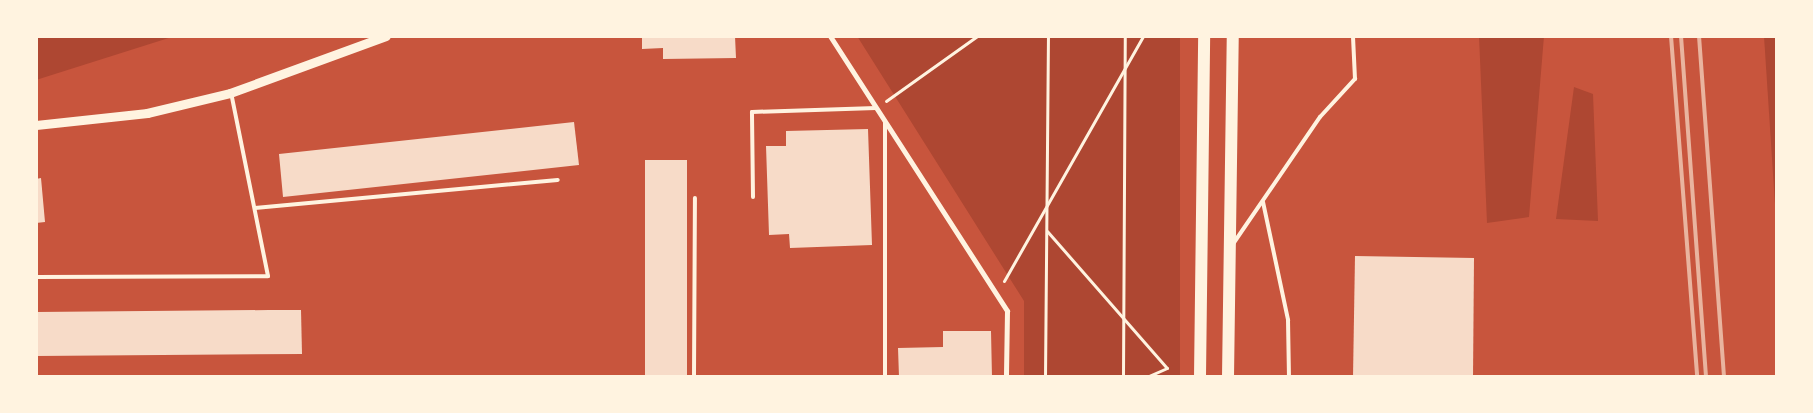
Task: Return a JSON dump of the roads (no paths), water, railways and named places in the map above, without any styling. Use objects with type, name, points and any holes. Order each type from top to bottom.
[{"type":"main road","points":[[1200,377],[1204,36]]},
{"type":"main road","points":[[1228,377],[1228,252],[1233,36]]},
{"type":"street","points":[[36,125],[147,112],[230,93],[386,36]]},
{"type":"street","points":[[830,36],[1007,311],[1006,377]]},
{"type":"lane","points":[[1228,252],[1320,117],[1355,79],[1354,36]]},
{"type":"lane","points":[[36,277],[268,276],[230,93]]},
{"type":"lane","points":[[753,197],[752,112],[876,108]]},
{"type":"lane","points":[[885,122],[886,377]]},
{"type":"lane","points":[[254,208],[558,180]]},
{"type":"lane","points":[[694,377],[695,198]]},
{"type":"lane","points":[[1263,201],[1288,320],[1289,377]]},
{"type":"railway","points":[[1671,36],[1697,377]]},
{"type":"railway","points":[[1681,36],[1706,377]]},
{"type":"railway","points":[[1699,36],[1724,377]]}]
